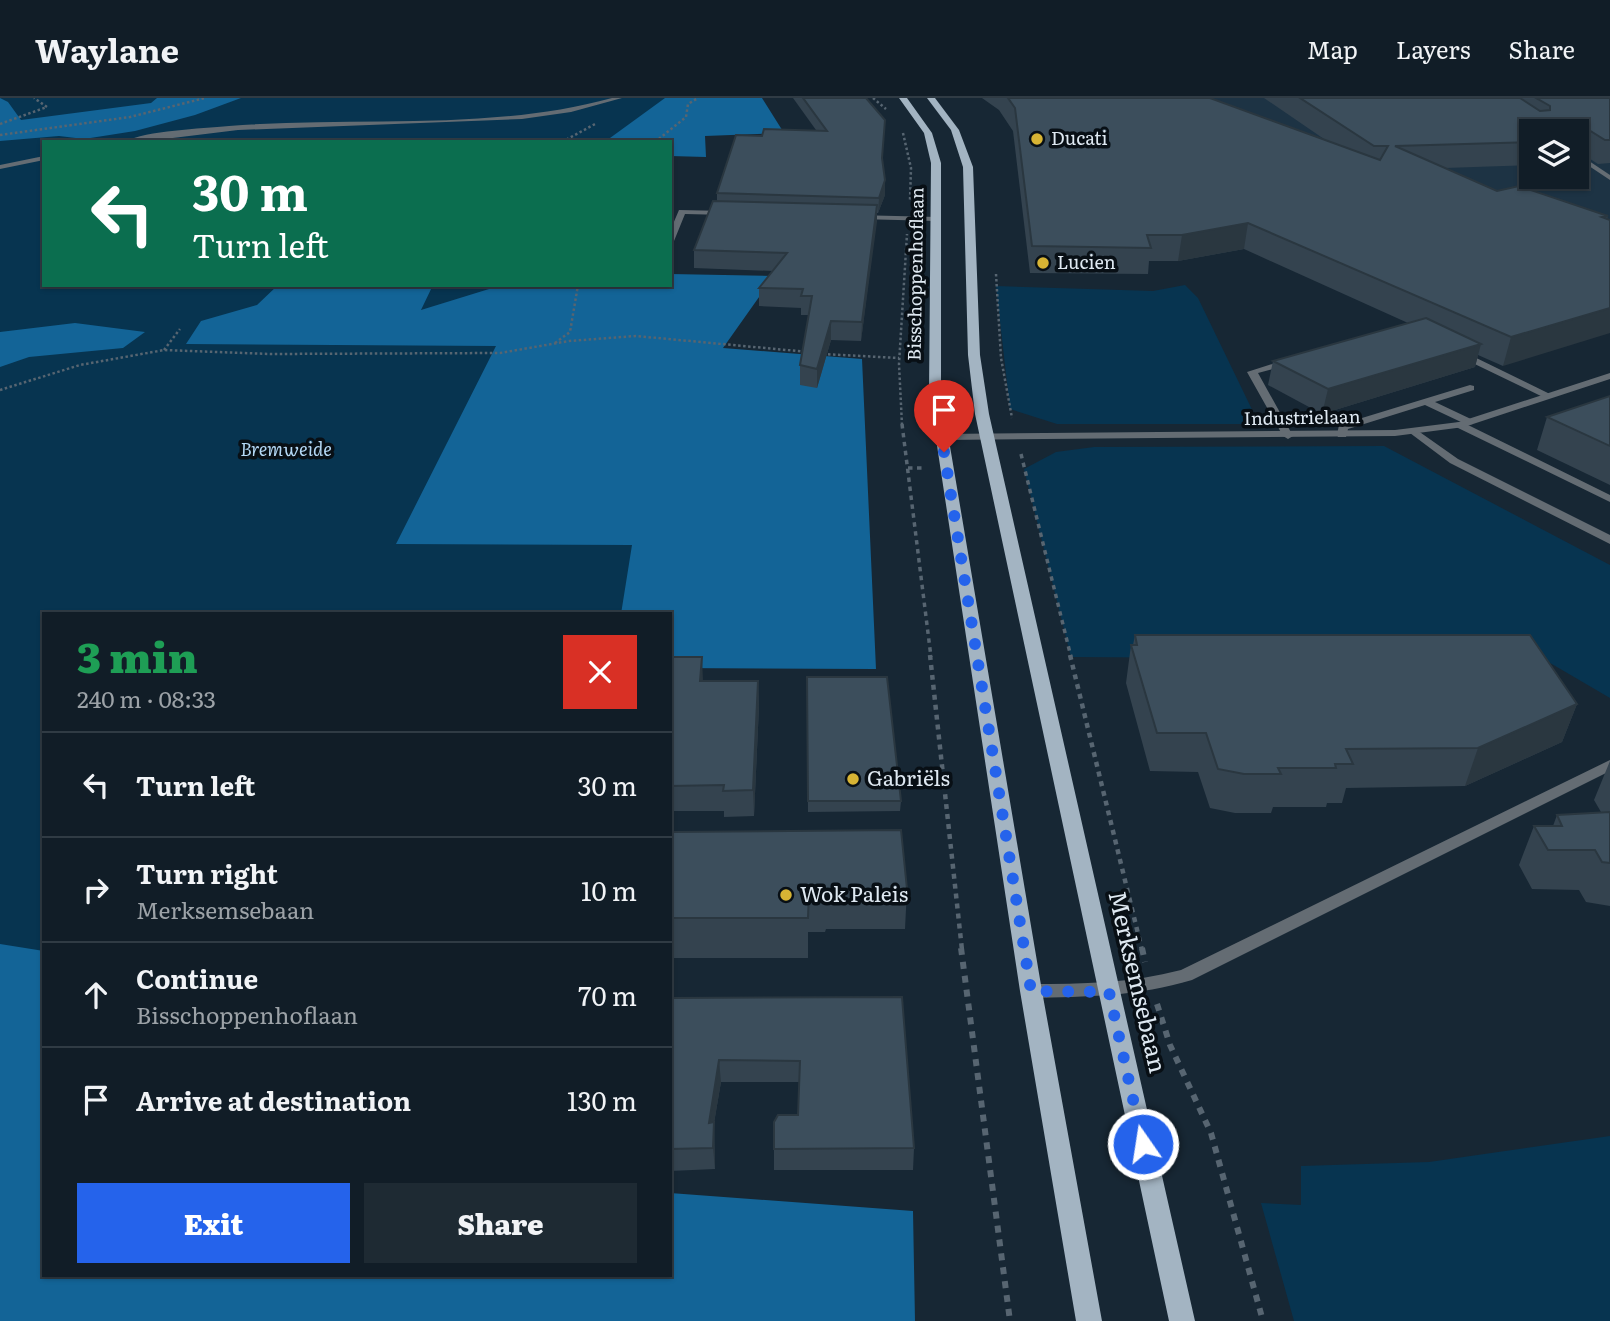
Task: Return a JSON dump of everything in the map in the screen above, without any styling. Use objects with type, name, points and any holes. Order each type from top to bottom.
[{"type":"main road","name":"Bisschoppenhoflaan","points":[[903,98],[924,126],[934,151],[937,219],[934,373],[1031,991]]},
{"type":"main road","points":[[931,98],[955,130],[968,167],[974,355],[986,436]]},
{"type":"main road","name":"Merksemsebaan","points":[[986,436],[1182,1321]]},
{"type":"main road","points":[[1031,991],[1088,1321]]},
{"type":"street","points":[[141,140],[234,127],[502,119],[557,113],[618,98]]},
{"type":"street","points":[[0,167],[42,158]]},
{"type":"street","points":[[1589,163],[1610,178]]},
{"type":"street","points":[[672,211],[735,213]]},
{"type":"street","points":[[672,236],[682,212]]},
{"type":"street","points":[[842,216],[937,219]]},
{"type":"street","points":[[1443,346],[1549,396]]},
{"type":"street","points":[[1288,436],[1252,372],[1294,360]]},
{"type":"street","name":"Industrielaan","points":[[942,436],[1288,436],[1414,431],[1465,423],[1610,376]]},
{"type":"street","points":[[1342,435],[1343,427],[1470,388]]},
{"type":"street","points":[[1426,401],[1610,499]]},
{"type":"street","points":[[1414,431],[1454,461],[1610,540]]},
{"type":"street","points":[[1031,991],[1109,992],[1151,986],[1186,975],[1610,765]]},
{"type":"path","points":[[0,124],[47,107],[34,98]]},
{"type":"path","points":[[0,135],[119,118],[205,98]]},
{"type":"path","points":[[657,140],[686,117],[688,104],[698,98]]},
{"type":"path","points":[[873,98],[893,116]]},
{"type":"path","points":[[901,129],[911,168],[899,358],[899,400],[939,728],[966,998],[1010,1321]]},
{"type":"path","points":[[554,344],[570,332],[578,287]]},
{"type":"path","points":[[164,350],[180,329]]},
{"type":"path","points":[[0,390],[80,365],[164,350],[282,354],[500,353],[554,344],[636,336],[899,358]]},
{"type":"path","points":[[1024,469],[1063,627]]},
{"type":"shaded area","points":[[0,98],[8,102],[21,120],[151,103],[157,98],[241,98],[195,115],[135,131],[84,139],[59,136],[0,141]]},
{"type":"shaded area","points":[[665,98],[762,98],[784,133],[705,136],[706,157],[672,156],[672,140],[601,140],[610,138]]},
{"type":"shaded area","points":[[1209,98],[1610,98],[1610,250]]},
{"type":"shaded area","points":[[672,274],[774,276],[723,348],[862,359],[876,669],[672,668],[672,612],[621,612],[632,545],[396,544],[496,346],[186,344],[201,321],[257,305],[276,287],[432,287],[421,310],[496,287],[672,287]]},
{"type":"shaded area","points":[[75,323],[145,332],[123,348],[29,357],[0,367],[0,332]]},
{"type":"shaded area","points":[[0,944],[42,951],[42,1277],[672,1277],[672,1193],[913,1211],[915,1321],[0,1321]]},
{"type":"green space","name":"Bremweide","points":[[0,98],[720,98],[662,140],[42,140],[42,287],[584,287],[669,612],[42,612],[43,1277],[0,1321]]},
{"type":"green space","points":[[1185,285],[1198,298],[1259,424],[1057,424],[1010,409],[996,286],[1153,291]]},
{"type":"green space","points":[[1384,446],[1610,565],[1610,698],[1545,660],[1071,657],[1024,469],[1056,452],[1094,447]]},
{"type":"green space","points":[[1610,1136],[1610,1321],[1294,1321],[1261,1203],[1301,1205],[1301,1166],[1429,1162]]},
{"type":"building","points":[[803,98],[866,98],[885,120],[882,158],[885,180],[879,198],[717,193],[736,135],[762,136],[764,129],[827,131]]},
{"type":"building","points":[[1008,98],[1210,98],[1380,160],[1388,146],[1374,146],[1300,98],[1520,98],[1540,111],[1550,110],[1550,106],[1536,98],[1610,98],[1610,140],[1605,140],[1589,130],[1589,119],[1519,119],[1519,142],[1395,146],[1497,191],[1519,186],[1519,189],[1528,189],[1608,216],[1602,217],[1610,220],[1610,308],[1511,337],[1248,223],[1182,235],[1147,235],[1151,248],[1032,246],[1015,108]]},
{"type":"building","points":[[713,201],[877,205],[862,322],[831,321],[817,369],[800,365],[812,296],[801,296],[803,289],[759,288],[787,253],[694,250]]},
{"type":"building","points":[[1426,318],[1481,344],[1328,389],[1273,361]]},
{"type":"building","points":[[1610,396],[1610,446],[1547,417]]},
{"type":"building","points":[[1135,635],[1530,635],[1577,704],[1478,748],[1346,749],[1353,764],[1335,764],[1336,768],[1278,768],[1281,774],[1244,774],[1218,769],[1206,733],[1157,733],[1131,645],[1137,645]]},
{"type":"building","points":[[672,657],[702,657],[700,681],[758,681],[753,790],[723,791],[724,785],[672,786]]},
{"type":"building","points":[[807,677],[887,677],[901,801],[808,801]]},
{"type":"building","points":[[1610,812],[1610,863],[1602,862],[1595,850],[1548,850],[1534,826],[1562,826],[1557,815]]},
{"type":"building","points":[[901,830],[907,889],[826,889],[826,892],[809,892],[808,918],[672,918],[672,832]]},
{"type":"building","points":[[902,997],[914,1148],[774,1149],[774,1122],[778,1115],[798,1115],[800,1061],[719,1060],[709,1123],[714,1122],[713,1148],[672,1149],[672,998]]},
{"type":"place","name":"Ducati","points":[[1037,139]]},
{"type":"place","name":"Lucien","points":[[1043,263]]},
{"type":"place","name":"Gabriëls","points":[[853,779]]},
{"type":"place","name":"Wok Paleis","points":[[786,895]]},
{"type":"route","points":[[944,452],[1031,991],[1109,992],[1143,1144]]}]
